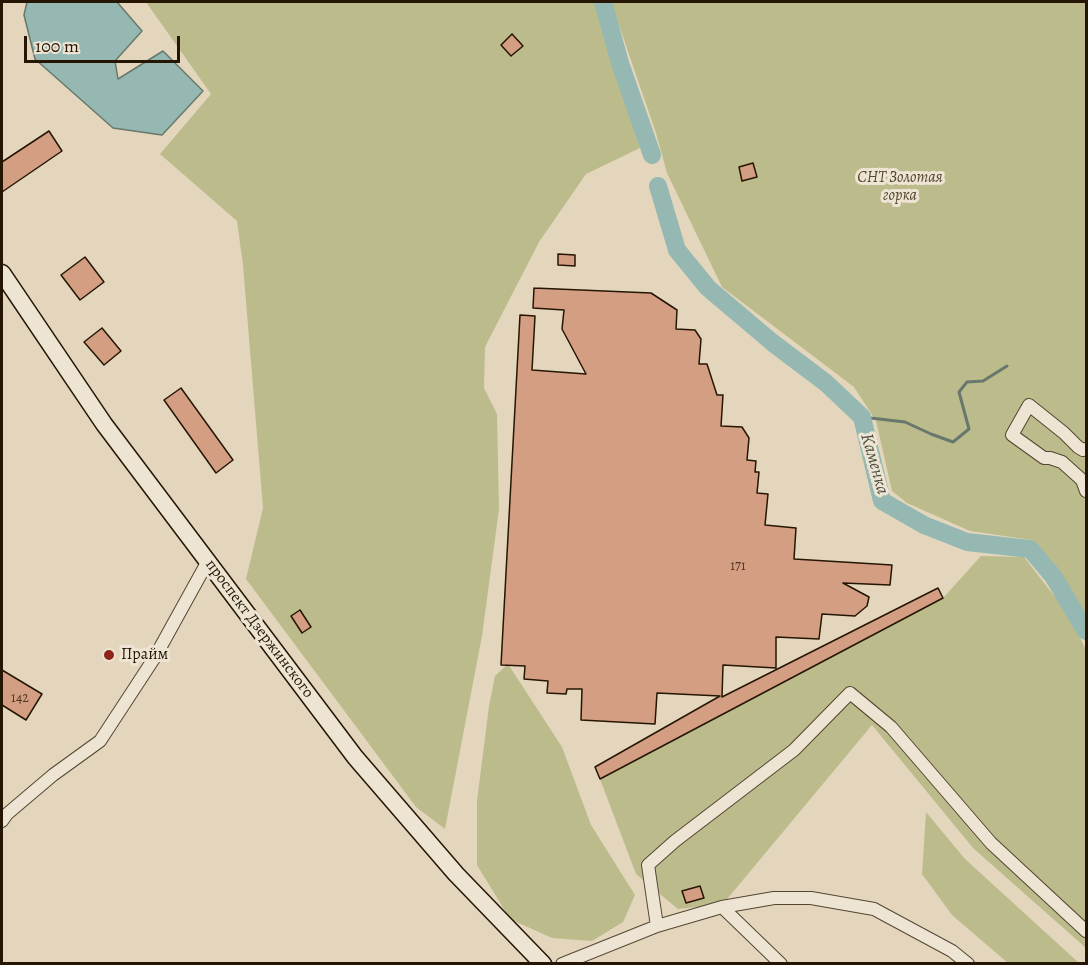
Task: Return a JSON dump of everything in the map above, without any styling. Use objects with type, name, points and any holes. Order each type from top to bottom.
[{"type":"street","name":"проспект Дзержинского","points":[[2,273],[77,387],[355,757],[456,874],[543,963]]},
{"type":"street","points":[[1086,449],[1078,447],[1065,433],[1029,405],[1012,435],[1044,458],[1062,462],[1082,480],[1086,488]]},
{"type":"street","points":[[2,821],[7,814],[53,775],[100,741],[155,657],[208,561]]},
{"type":"street","points":[[657,926],[648,865],[675,841],[794,750],[850,693],[891,727],[991,843],[1086,932]]},
{"type":"street","points":[[562,963],[657,926],[722,907],[774,898],[811,898],[874,909],[952,951],[968,963]]},
{"type":"street","points":[[722,907],[781,963]]},
{"type":"green space","points":[[146,2],[598,2],[640,148],[586,174],[539,242],[485,347],[484,388],[497,414],[499,509],[482,636],[445,829],[416,807],[246,579],[263,508],[243,265],[237,221],[160,154],[211,94]]},
{"type":"green space","name":"СНТ Золотая горка","points":[[611,2],[1086,2],[1086,615],[1071,589],[1032,540],[970,531],[907,503],[892,491],[876,421],[854,387],[722,287],[667,173],[656,133]]},
{"type":"green space","points":[[981,556],[1024,557],[1069,615],[1086,650],[1086,948],[973,848],[872,725],[723,904],[678,909],[636,874],[600,779],[943,598]]},
{"type":"green space","points":[[508,664],[562,747],[591,825],[635,895],[623,922],[592,941],[552,938],[510,919],[477,865],[477,801],[489,706],[495,676]]},
{"type":"green space","points":[[926,812],[965,859],[1079,963],[1008,963],[952,915],[922,874]]},
{"type":"water","points":[[27,2],[117,2],[142,31],[115,61],[118,79],[163,51],[203,91],[162,135],[113,128],[35,59],[24,15]]},
{"type":"building","points":[[512,34],[523,46],[511,56],[501,45]]},
{"type":"building","points":[[49,131],[62,151],[2,192],[2,162]]},
{"type":"building","points":[[753,163],[757,177],[742,181],[739,167]]},
{"type":"building","points":[[558,254],[575,255],[575,266],[558,265]]},
{"type":"building","points":[[85,257],[104,282],[80,300],[61,275]]},
{"type":"building","points":[[534,288],[651,293],[677,310],[676,329],[695,330],[701,339],[699,364],[707,364],[717,395],[723,395],[721,426],[742,427],[749,438],[747,460],[756,461],[755,472],[759,472],[757,493],[768,494],[765,525],[796,528],[794,559],[892,565],[890,585],[843,583],[869,597],[867,606],[855,616],[822,614],[819,639],[776,637],[776,668],[723,665],[722,697],[938,588],[943,598],[600,779],[595,767],[720,696],[657,693],[655,724],[581,720],[582,689],[567,689],[566,694],[547,693],[548,681],[524,679],[525,666],[501,665],[520,315],[535,316],[532,370],[586,374],[562,329],[564,310],[533,308]]},
{"type":"building","points":[[102,328],[121,351],[104,365],[84,342]]},
{"type":"building","points":[[181,388],[233,460],[216,473],[164,400]]},
{"type":"building","points":[[300,610],[311,627],[302,633],[291,616]]},
{"type":"building","points":[[2,670],[42,694],[26,720],[2,705]]},
{"type":"building","points":[[700,886],[704,898],[686,903],[682,891]]},
{"type":"waterway","name":"Каменка","points":[[603,2],[620,63],[652,155]]},
{"type":"waterway","name":"Каменка","points":[[658,186],[677,250],[708,288],[773,343],[826,383],[862,417],[882,501],[924,525],[967,542],[1030,549],[1053,576],[1086,631]]},
{"type":"waterway","points":[[862,417],[905,422],[953,442],[969,429],[959,392],[967,382],[983,381],[1007,366]]},
{"type":"place","name":"Прайм","points":[[109,655]]}]
